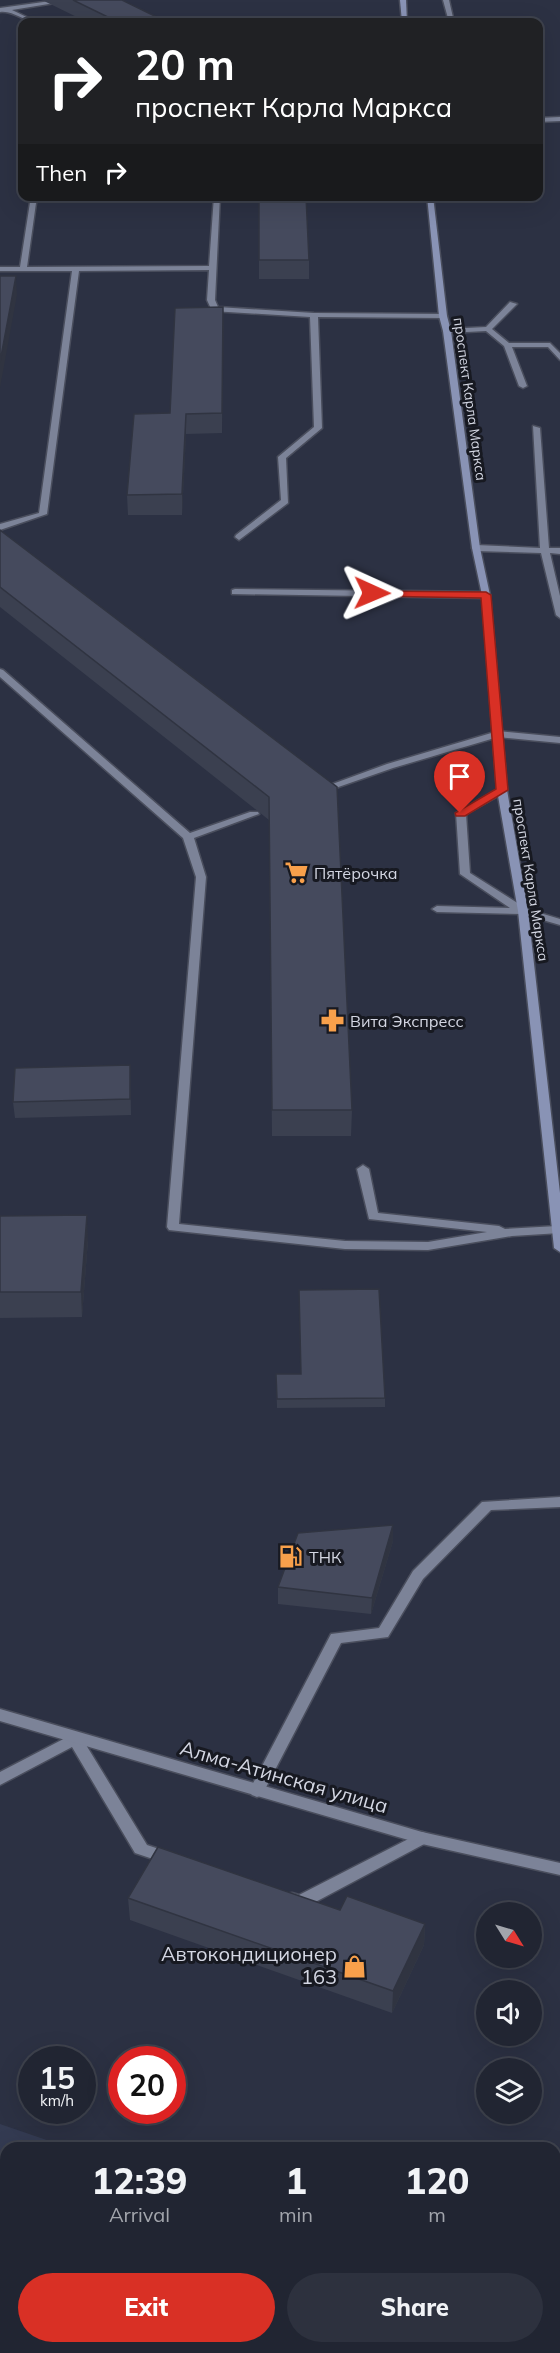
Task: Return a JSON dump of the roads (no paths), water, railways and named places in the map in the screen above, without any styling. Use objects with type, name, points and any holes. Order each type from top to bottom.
[{"type":"main road","points":[[403,0],[405,18]]},
{"type":"main road","name":"проспект Карла Маркса","points":[[431,201],[443,316],[447,331],[476,548],[486,595],[502,790],[523,911],[560,1248]]},
{"type":"street","points":[[0,10],[70,0]]},
{"type":"street","points":[[446,0],[451,18]]},
{"type":"street","points":[[8,10],[26,18]]},
{"type":"street","points":[[543,120],[560,119]]},
{"type":"street","points":[[23,269],[33,201]]},
{"type":"street","points":[[217,201],[211,300],[215,309],[314,315],[443,316]]},
{"type":"street","points":[[0,527],[44,513],[76,268]]},
{"type":"street","points":[[0,269],[213,268]]},
{"type":"street","points":[[447,331],[488,329],[513,304]]},
{"type":"street","points":[[239,537],[285,501],[282,457],[318,428],[314,315]]},
{"type":"street","points":[[488,329],[507,345],[524,386]]},
{"type":"street","points":[[507,345],[550,345],[560,358]]},
{"type":"street","points":[[536,428],[545,551],[560,615]]},
{"type":"street","points":[[476,548],[560,551]]},
{"type":"street","points":[[235,592],[486,595]]},
{"type":"street","points":[[0,672],[188,837],[201,877],[173,1227],[345,1245],[428,1246],[512,1232],[557,1230]]},
{"type":"street","points":[[318,791],[390,766],[498,734],[560,740]]},
{"type":"street","points":[[502,790],[460,813],[465,874],[523,911]]},
{"type":"street","points":[[188,837],[254,814]]},
{"type":"street","points":[[437,909],[523,911],[560,922]]},
{"type":"street","points":[[363,1169],[373,1216],[512,1232]]},
{"type":"street","points":[[257,1791],[336,1638],[382,1633],[418,1575],[487,1505],[560,1502]]},
{"type":"street","name":"Алма-Атинская улица","points":[[0,1715],[75,1739],[422,1838],[560,1869]]},
{"type":"street","points":[[0,1779],[75,1739],[141,1849],[186,1864]]},
{"type":"street","points":[[277,1894],[300,1902],[422,1838]]},
{"type":"place","name":"Пятёрочка","points":[[296,873]]},
{"type":"place","name":"Вита Экспресс","points":[[332,1021]]},
{"type":"place","name":"ТНК","points":[[291,1557]]},
{"type":"place","name":"Автокондиционер 163","points":[[355,1966]]}]
